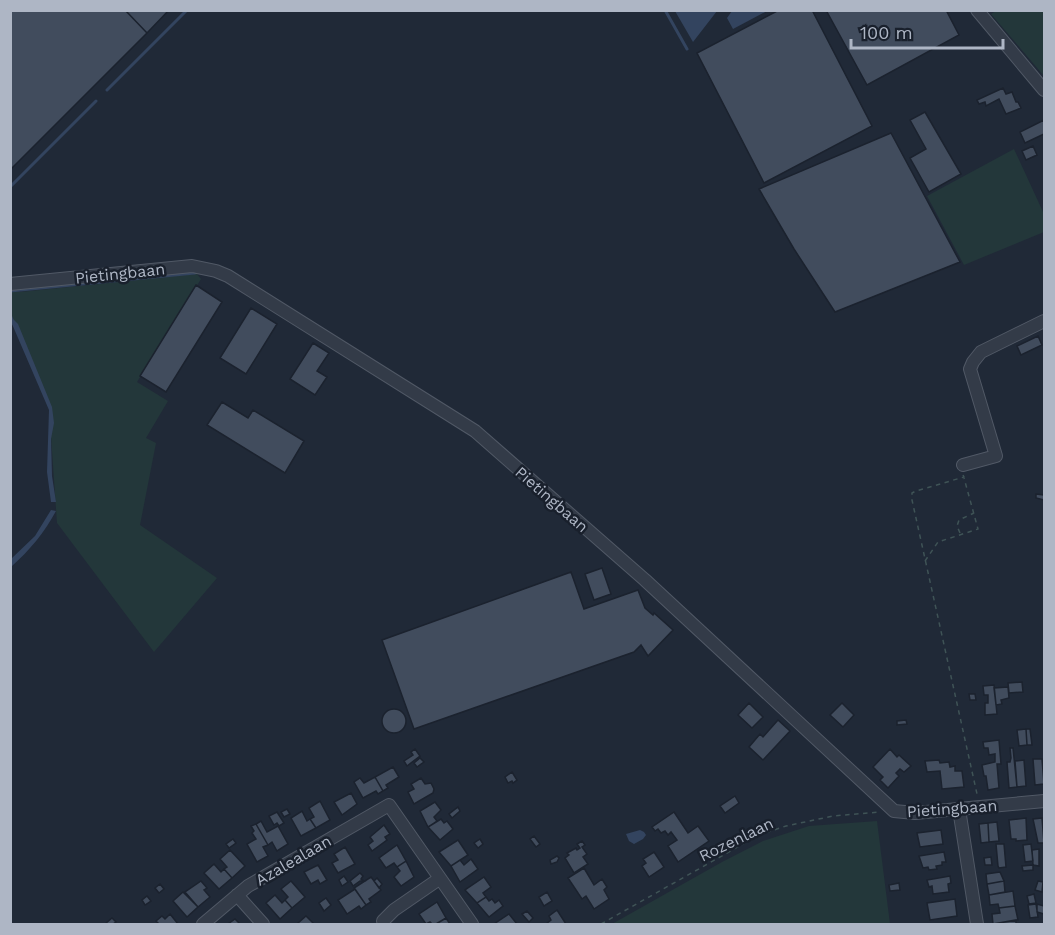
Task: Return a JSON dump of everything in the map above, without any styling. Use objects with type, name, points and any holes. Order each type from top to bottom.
[{"type":"street","points":[[977,10],[1044,90]]},
{"type":"street","points":[[1033,78],[1044,70]]},
{"type":"street","name":"Pietingbaan","points":[[10,284],[192,266],[228,276],[475,431],[645,580],[894,812],[915,813],[1044,801]]},
{"type":"street","points":[[963,471],[996,456],[970,369],[973,362],[981,352],[1044,321]]},
{"type":"street","name":"Azalealaan","points":[[203,924],[248,886],[389,806],[439,879]]},
{"type":"street","points":[[959,809],[977,924]]},
{"type":"street","points":[[382,921],[439,879],[471,924]]},
{"type":"street","points":[[237,895],[263,924]]},
{"type":"path","points":[[925,561],[938,542],[978,529],[963,471],[912,493],[912,500],[925,561],[980,807]]},
{"type":"path","points":[[960,534],[957,526],[959,520],[974,513]]},
{"type":"path","name":"Rozenlaan","points":[[601,924],[759,835],[786,826],[833,816],[894,812]]},
{"type":"green space","points":[[996,11],[1044,11],[1044,76],[991,14]]},
{"type":"green space","points":[[1014,149],[1044,214],[1044,232],[964,265],[927,196]]},
{"type":"green space","points":[[197,274],[201,279],[137,382],[168,401],[146,438],[156,443],[140,525],[217,578],[154,652],[57,523],[49,408],[11,315],[10,291],[20,292]]},
{"type":"green space","points":[[877,821],[890,924],[612,924],[763,841],[809,826]]},
{"type":"water","points":[[675,11],[717,11],[693,42]]},
{"type":"water","points":[[732,11],[767,11],[733,29],[727,18]]},
{"type":"water","points":[[14,320],[18,324],[52,407],[54,423],[51,439],[52,476],[56,502],[51,502],[47,472],[49,410],[12,324]]},
{"type":"water","points":[[51,510],[56,511],[41,534],[11,567],[11,559],[35,536]]},
{"type":"water","points":[[640,830],[646,835],[643,839],[634,844],[629,841],[626,834]]},
{"type":"building","points":[[10,10],[125,10],[147,33],[10,170]]},
{"type":"building","points":[[125,10],[169,10],[147,33]]},
{"type":"building","points":[[779,10],[812,10],[872,126],[764,183],[697,53]]},
{"type":"building","points":[[826,10],[946,10],[959,35],[867,85]]},
{"type":"building","points":[[1003,88],[1006,94],[1012,92],[1021,108],[1006,114],[999,99],[986,106],[985,102],[979,104],[977,100]]},
{"type":"building","points":[[925,112],[961,174],[929,192],[910,158],[926,149],[910,120]]},
{"type":"building","points":[[1044,120],[1044,134],[1025,143],[1020,132]]},
{"type":"building","points":[[891,133],[960,262],[835,312],[759,189]]},
{"type":"building","points":[[1033,146],[1037,155],[1026,160],[1022,151]]},
{"type":"building","points":[[196,285],[222,302],[166,392],[140,376]]},
{"type":"building","points":[[251,308],[277,324],[246,374],[220,358]]},
{"type":"building","points":[[1038,336],[1042,345],[1021,355],[1017,346]]},
{"type":"building","points":[[313,343],[329,353],[317,371],[327,377],[315,395],[290,379]]},
{"type":"building","points":[[222,402],[248,418],[253,410],[304,441],[285,473],[207,425]]},
{"type":"building","points":[[1036,494],[1044,495],[1044,500],[1036,498]]},
{"type":"building","points":[[602,568],[611,594],[594,600],[585,574]]},
{"type":"building","points":[[571,572],[584,609],[638,590],[645,608],[673,630],[648,656],[641,645],[634,652],[414,729],[382,640]]},
{"type":"building","points":[[1022,682],[1023,692],[1009,693],[1008,683]]},
{"type":"building","points":[[994,685],[997,714],[985,715],[988,695],[984,695],[983,686]]},
{"type":"building","points":[[1008,687],[1009,698],[1001,700],[1002,704],[996,705],[994,688]]},
{"type":"building","points":[[969,694],[975,694],[976,700],[970,700]]},
{"type":"building","points":[[749,703],[763,717],[752,728],[738,715]]},
{"type":"building","points":[[842,703],[854,715],[843,727],[830,715]]},
{"type":"building","points":[[394,709],[402,713],[406,721],[402,729],[394,733],[386,729],[382,721],[386,713]]},
{"type":"building","points":[[778,720],[790,731],[763,760],[749,747],[760,734],[763,737]]},
{"type":"building","points":[[906,720],[907,724],[897,725],[897,721]]},
{"type":"building","points":[[1026,729],[1027,745],[1019,746],[1017,730]]},
{"type":"building","points":[[1026,729],[1030,729],[1032,745],[1027,745]]},
{"type":"building","points":[[999,740],[1001,764],[997,764],[999,788],[988,790],[982,765],[995,762],[995,754],[989,755],[988,748],[984,748],[983,742]]},
{"type":"building","points":[[1010,748],[1013,748],[1017,787],[1009,788],[1007,762],[1010,762],[1011,758]]},
{"type":"building","points":[[415,749],[420,756],[407,766],[404,761],[413,755],[411,752]]},
{"type":"building","points":[[890,749],[897,757],[899,755],[911,766],[904,772],[900,769],[896,773],[899,776],[888,788],[880,780],[883,777],[873,767]]},
{"type":"building","points":[[420,758],[424,762],[417,767],[414,763]]},
{"type":"building","points":[[1033,759],[1042,759],[1044,784],[1035,785]]},
{"type":"building","points":[[939,760],[940,763],[949,762],[950,767],[955,766],[955,771],[962,771],[964,787],[942,789],[940,771],[927,772],[925,761]]},
{"type":"building","points":[[1024,760],[1026,786],[1017,787],[1015,761]]},
{"type":"building","points":[[393,767],[399,777],[386,785],[388,788],[383,791],[375,777]]},
{"type":"building","points":[[512,772],[517,780],[508,783],[505,777]]},
{"type":"building","points":[[375,777],[383,791],[378,794],[376,791],[363,798],[354,782],[360,778],[364,783]]},
{"type":"building","points":[[421,778],[425,784],[431,783],[433,793],[414,804],[408,792],[414,789],[411,784]]},
{"type":"building","points":[[351,793],[357,804],[342,815],[334,802]]},
{"type":"building","points":[[735,796],[739,803],[725,813],[720,806]]},
{"type":"building","points":[[320,801],[330,820],[316,828],[310,819],[314,817],[309,808]]},
{"type":"building","points":[[435,802],[441,810],[434,817],[437,821],[428,827],[420,811]]},
{"type":"building","points":[[458,807],[460,811],[452,818],[449,814]]},
{"type":"building","points":[[287,809],[290,814],[284,817],[281,812]]},
{"type":"building","points":[[302,811],[307,821],[310,819],[316,828],[301,836],[291,818]]},
{"type":"building","points":[[277,812],[284,823],[279,826],[277,823],[274,825],[269,816]]},
{"type":"building","points":[[674,812],[688,833],[698,826],[709,841],[678,862],[668,846],[677,840],[671,832],[668,835],[665,831],[661,833],[658,829],[655,831],[652,827]]},
{"type":"building","points":[[1026,818],[1027,840],[1011,839],[1009,820]]},
{"type":"building","points":[[1042,818],[1044,843],[1038,843],[1033,819]]},
{"type":"building","points":[[441,819],[444,823],[447,821],[453,829],[440,840],[428,827]]},
{"type":"building","points":[[261,821],[267,832],[278,826],[288,844],[277,851],[272,842],[268,845],[256,824]]},
{"type":"building","points":[[997,822],[999,841],[989,842],[988,823]]},
{"type":"building","points":[[988,823],[989,842],[981,843],[979,824]]},
{"type":"building","points":[[256,824],[268,845],[263,847],[268,856],[257,862],[247,844],[256,839],[251,826]]},
{"type":"building","points":[[384,825],[390,834],[385,837],[387,840],[372,851],[368,845],[373,841],[370,837]]},
{"type":"building","points":[[941,830],[943,844],[920,847],[917,833]]},
{"type":"building","points":[[534,836],[540,844],[536,847],[530,839]]},
{"type":"building","points":[[233,839],[236,843],[229,848],[226,844]]},
{"type":"building","points":[[480,839],[483,844],[478,848],[474,843]]},
{"type":"building","points":[[458,840],[468,855],[451,866],[439,852]]},
{"type":"building","points":[[582,841],[585,845],[582,847],[587,854],[583,857],[588,864],[574,873],[565,858],[569,855],[567,853],[580,848],[577,844]]},
{"type":"building","points":[[996,844],[1004,844],[1006,867],[999,868],[998,866]]},
{"type":"building","points":[[1031,844],[1033,861],[1025,862],[1023,845]]},
{"type":"building","points":[[397,845],[406,861],[397,867],[394,863],[386,868],[379,858]]},
{"type":"building","points":[[345,847],[355,864],[338,873],[332,863],[338,860],[334,854]]},
{"type":"building","points":[[1039,849],[1039,866],[1033,865],[1032,850]]},
{"type":"building","points":[[230,850],[245,866],[232,878],[224,869],[227,867],[220,859]]},
{"type":"building","points":[[654,852],[664,867],[649,877],[642,866],[646,863],[643,859]]},
{"type":"building","points":[[944,852],[946,862],[936,866],[937,869],[923,868],[919,856]]},
{"type":"building","points":[[557,856],[559,858],[557,862],[551,864],[550,860]]},
{"type":"building","points":[[991,857],[992,865],[985,865],[984,858]]},
{"type":"building","points":[[471,859],[478,869],[460,882],[451,866],[460,860],[464,865]]},
{"type":"building","points":[[406,861],[414,877],[401,886],[394,877],[400,871],[397,867]]},
{"type":"building","points":[[214,864],[221,872],[224,869],[232,878],[219,889],[204,873]]},
{"type":"building","points":[[318,865],[327,880],[320,884],[318,880],[311,884],[304,872]]},
{"type":"building","points":[[1033,865],[1033,870],[1023,871],[1022,866]]},
{"type":"building","points":[[584,868],[594,885],[602,879],[607,887],[604,890],[609,899],[594,909],[586,896],[582,899],[568,878]]},
{"type":"building","points":[[1000,872],[1004,881],[987,884],[986,874]]},
{"type":"building","points":[[360,873],[364,881],[353,886],[350,881]]},
{"type":"building","points":[[344,876],[348,882],[342,886],[339,880]]},
{"type":"building","points":[[950,876],[949,892],[933,894],[932,886],[929,887],[927,880]]},
{"type":"building","points":[[371,877],[381,890],[369,899],[371,902],[366,905],[354,888]]},
{"type":"building","points":[[484,877],[491,887],[483,893],[486,897],[477,903],[465,890]]},
{"type":"building","points":[[377,878],[382,884],[379,888],[374,881]]},
{"type":"building","points":[[201,881],[210,897],[198,907],[185,892]]},
{"type":"building","points":[[291,881],[305,897],[292,908],[285,900],[288,897],[281,889]]},
{"type":"building","points":[[1004,881],[1005,892],[989,895],[987,884]]},
{"type":"building","points":[[1038,881],[1043,882],[1042,892],[1035,890]]},
{"type":"building","points":[[899,883],[900,890],[890,891],[889,885]]},
{"type":"building","points":[[160,884],[164,889],[159,893],[155,888]]},
{"type":"building","points":[[355,889],[366,905],[361,909],[359,906],[347,914],[338,900]]},
{"type":"building","points":[[1013,891],[1015,906],[999,908],[998,904],[990,905],[989,895]]},
{"type":"building","points":[[183,892],[198,907],[187,917],[173,901]]},
{"type":"building","points":[[547,892],[552,901],[544,906],[539,897]]},
{"type":"building","points":[[1034,894],[1036,903],[1029,904],[1027,896]]},
{"type":"building","points":[[275,895],[282,903],[285,900],[292,908],[280,919],[266,903]]},
{"type":"building","points":[[147,896],[151,901],[145,905],[142,900]]},
{"type":"building","points":[[486,897],[495,903],[499,900],[503,906],[489,917],[477,903]]},
{"type":"building","points":[[326,898],[331,905],[324,911],[319,903]]},
{"type":"building","points":[[955,899],[957,916],[930,920],[927,903]]},
{"type":"building","points":[[437,902],[446,918],[436,924],[430,922],[426,924],[419,914]]},
{"type":"building","points":[[1036,904],[1038,917],[1030,918],[1028,905]]},
{"type":"building","points":[[1037,904],[1044,906],[1044,914],[1037,912]]},
{"type":"building","points":[[1015,906],[1018,920],[993,924],[992,914],[1000,913],[999,908]]},
{"type":"building","points":[[557,910],[566,924],[546,924],[551,920],[549,916]]},
{"type":"building","points":[[527,911],[533,918],[529,922],[522,914]]},
{"type":"building","points":[[170,914],[178,924],[159,924],[156,921],[162,916],[165,919]]},
{"type":"building","points":[[509,914],[517,924],[494,924]]},
{"type":"building","points":[[306,916],[314,924],[297,924]]},
{"type":"building","points":[[112,918],[116,922],[105,924]]},
{"type":"building","points":[[446,918],[450,924],[436,924]]},
{"type":"building","points":[[235,919],[240,924],[228,924]]},
{"type":"building","points":[[1016,920],[1016,924],[993,924]]},
{"type":"waterway","points":[[107,90],[187,10]]},
{"type":"waterway","points":[[665,10],[687,49]]},
{"type":"waterway","points":[[10,187],[96,101]]},
{"type":"waterway","points":[[10,291],[195,273]]},
{"type":"waterway","points":[[10,315],[14,324]]}]
